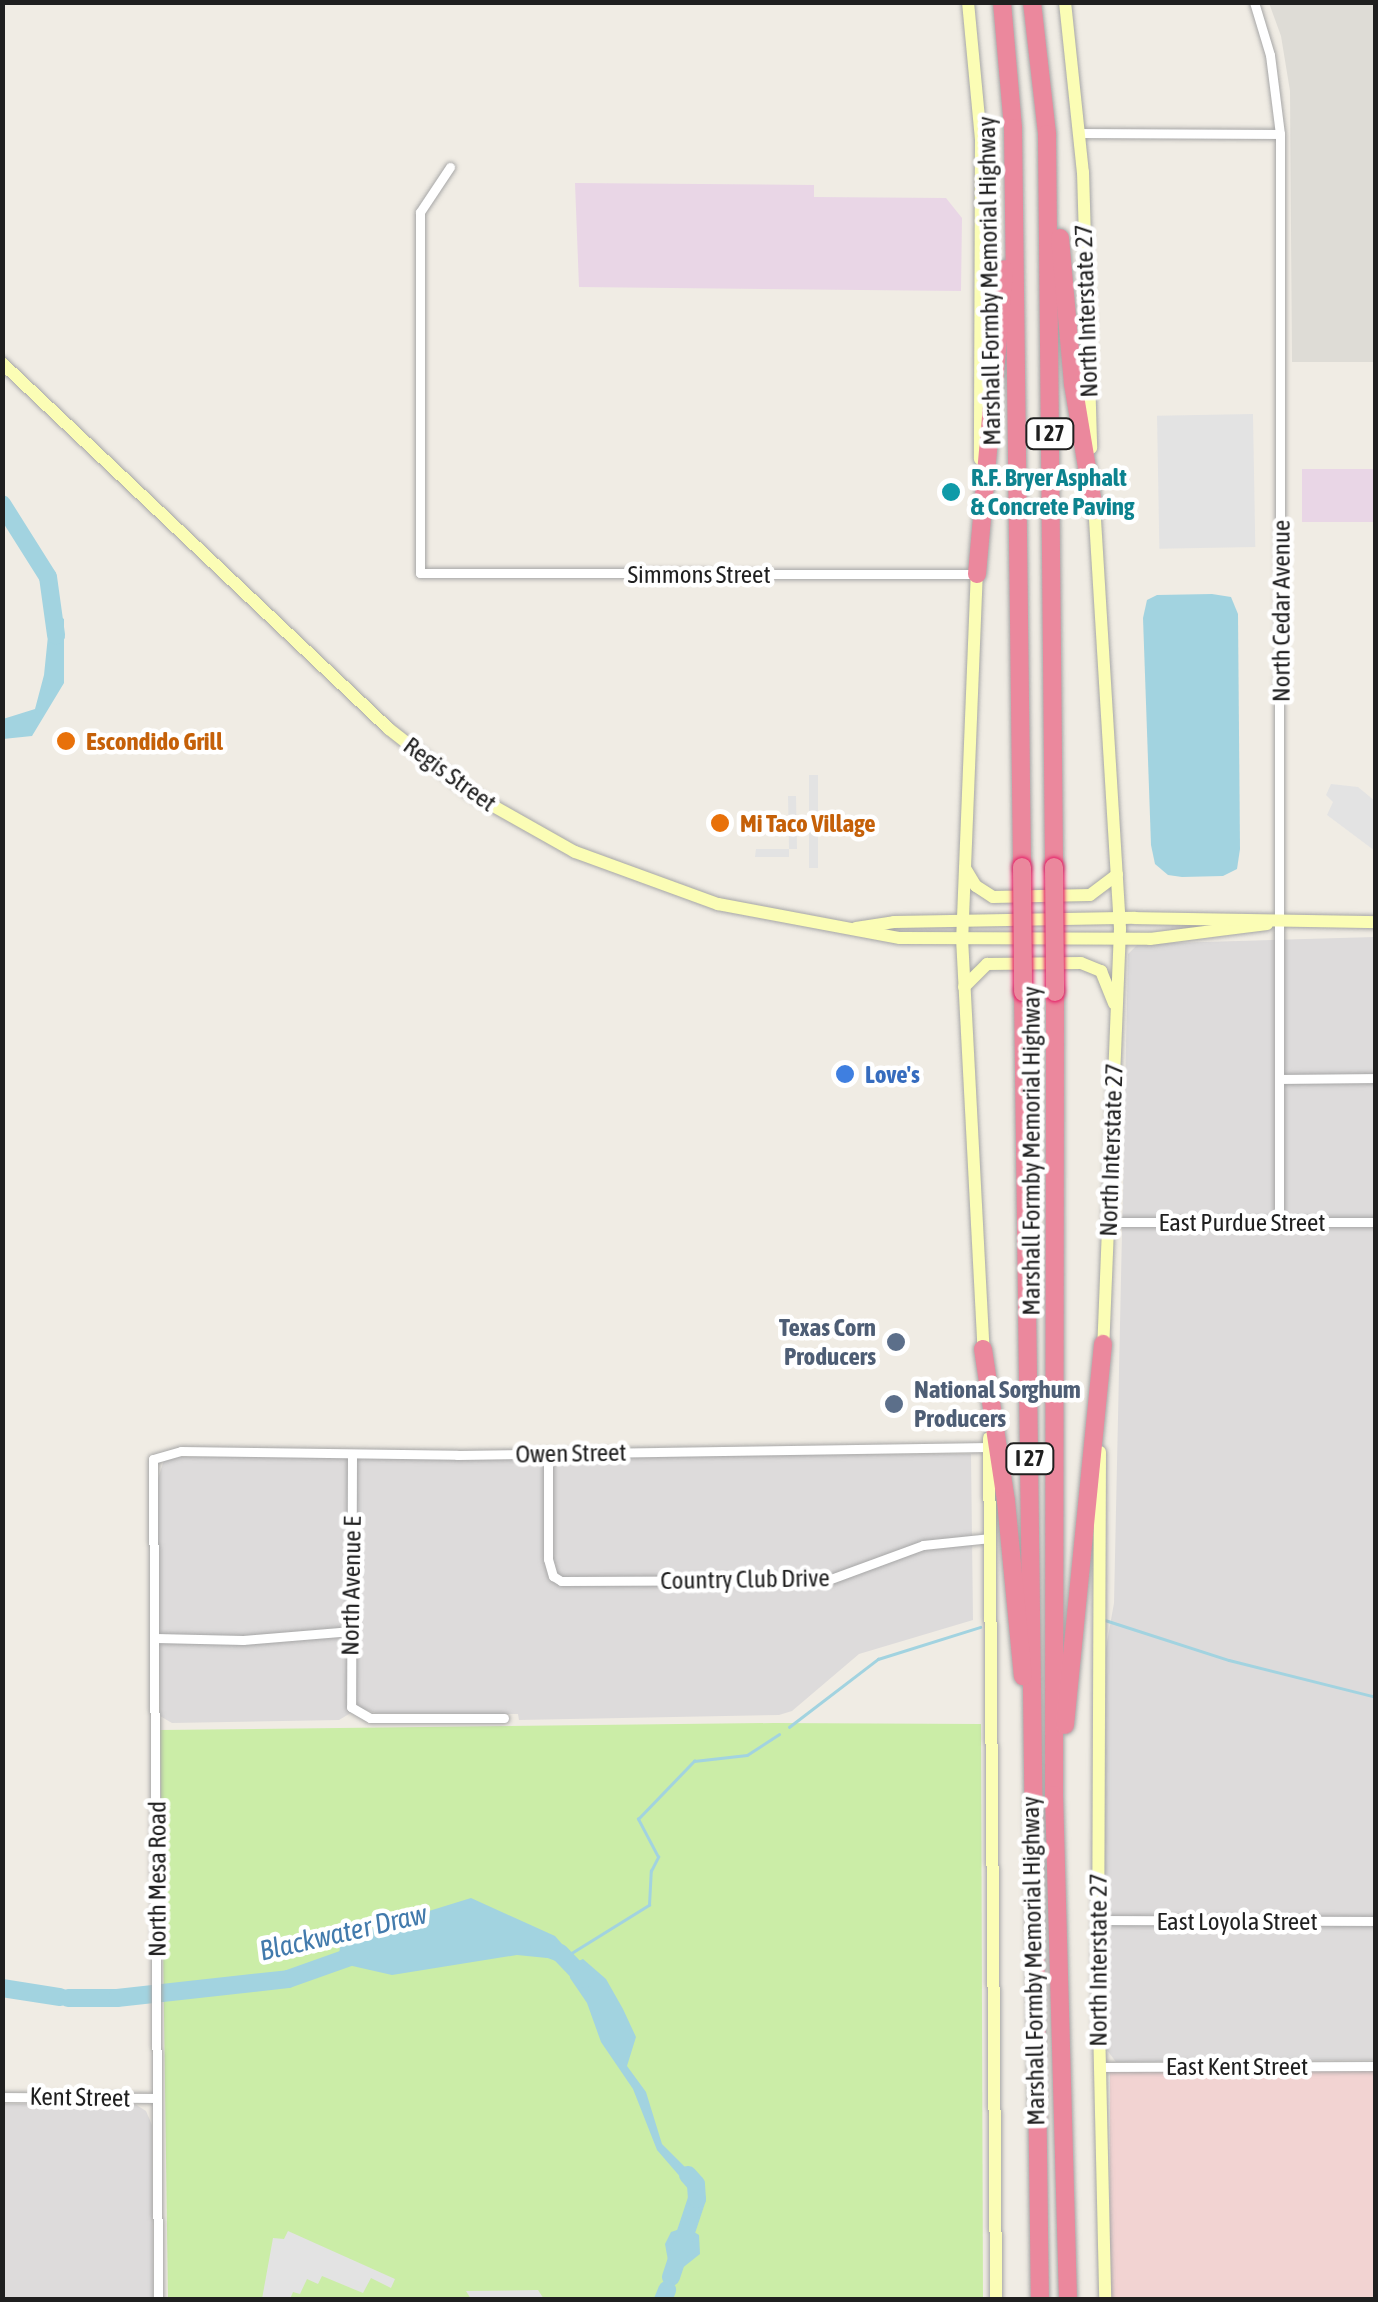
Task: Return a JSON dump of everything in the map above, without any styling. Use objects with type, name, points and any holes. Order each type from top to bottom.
[{"type":"highway","name":"Marshall Formby Memorial Highway","points":[[1002,2],[1013,128],[1033,1586],[1032,1926],[1040,2300]]},
{"type":"highway","name":"Marshall Formby Memorial Highway","points":[[1032,2],[1047,134],[1055,992],[1054,1794],[1069,2300]]},
{"type":"highway","points":[[977,574],[996,398],[1013,128]]},
{"type":"highway","points":[[1047,134],[1072,384],[1094,510]]},
{"type":"highway","points":[[1054,1794],[1062,1754],[1103,1344]]},
{"type":"highway","points":[[984,1349],[1018,1609],[1027,1892],[1032,1926]]},
{"type":"main road","points":[[968,2],[980,103],[982,188],[977,574],[962,938],[990,1447],[996,2300]]},
{"type":"main road","name":"North Interstate 27","points":[[1066,2],[1081,133],[1094,510],[1120,918],[1103,1344],[1098,1920],[1104,2300]]},
{"type":"main road","name":"Regis Street","points":[[2,363],[369,712],[444,774],[575,852],[650,883],[757,913],[900,938],[1120,938],[1214,934],[1267,924]]},
{"type":"main road","points":[[964,866],[976,886],[993,897],[1090,895],[1118,875]]},
{"type":"main road","name":"Regis Street","points":[[854,928],[1120,918],[1230,918],[1267,924]]},
{"type":"main road","points":[[1267,924],[1376,922]]},
{"type":"main road","points":[[964,987],[976,971],[992,964],[1092,965],[1105,977],[1117,1011]]},
{"type":"street","name":"North Cedar Avenue","points":[[1254,2],[1270,55],[1280,134],[1279,1222]]},
{"type":"street","points":[[1081,133],[1280,134]]},
{"type":"street","name":"Simmons Street","points":[[450,166],[420,212],[420,573],[977,574]]},
{"type":"street","points":[[1281,1079],[1376,1078]]},
{"type":"street","name":"East Purdue Street","points":[[1109,1222],[1376,1222]]},
{"type":"street","name":"Owen Street","points":[[153,1459],[181,1450],[352,1455],[990,1447]]},
{"type":"street","name":"Country Club Drive","points":[[548,1454],[548,1560],[553,1576],[582,1582],[828,1580],[923,1545],[991,1538]]},
{"type":"street","name":"North Avenue E","points":[[352,1455],[350,1701],[358,1713],[370,1718],[504,1718]]},
{"type":"street","name":"North Mesa Road","points":[[153,1459],[158,2300]]},
{"type":"street","points":[[156,1638],[243,1640],[352,1632]]},
{"type":"street","name":"East Loyola Street","points":[[1098,1920],[1376,1921]]},
{"type":"street","name":"East Kent Street","points":[[1099,2067],[1376,2066]]},
{"type":"street","name":"Kent Street","points":[[2,2097],[157,2098]]},
{"type":"shaded area","points":[[1269,3],[1375,3],[1375,362],[1292,362],[1290,91],[1281,36]]},
{"type":"shaded area","points":[[575,183],[814,185],[814,197],[946,198],[962,218],[961,291],[579,287]]},
{"type":"shaded area","points":[[1253,414],[1255,547],[1159,549],[1157,416]]},
{"type":"shaded area","points":[[1302,469],[1375,469],[1375,522],[1302,522]]},
{"type":"shaded area","points":[[809,775],[818,775],[818,868],[809,868]]},
{"type":"shaded area","points":[[1331,784],[1358,787],[1375,801],[1375,851],[1327,815],[1333,802],[1326,795]]},
{"type":"shaded area","points":[[788,796],[796,796],[797,849],[789,849]]},
{"type":"shaded area","points":[[756,849],[789,849],[789,857],[755,857]]},
{"type":"shaded area","points":[[1375,937],[1375,2060],[1116,2062],[1104,2046],[1106,1648],[1114,1603],[1128,954],[1138,944]]},
{"type":"shaded area","points":[[971,1454],[973,1620],[859,1654],[792,1711],[779,1715],[519,1720],[518,1714],[376,1713],[359,1708],[339,1720],[172,1723],[160,1716],[156,1485],[165,1457]]},
{"type":"shaded area","points":[[1110,2071],[1375,2071],[1375,2299],[1110,2299]]},
{"type":"shaded area","points":[[3,2104],[135,2104],[146,2111],[152,2125],[153,2299],[3,2299]]},
{"type":"shaded area","points":[[288,2231],[395,2279],[391,2288],[371,2278],[363,2293],[322,2276],[318,2284],[307,2279],[300,2294],[293,2292],[290,2299],[262,2299],[273,2238],[284,2239]]},
{"type":"shaded area","points":[[538,2290],[544,2299],[471,2299],[466,2291]]},
{"type":"green space","points":[[981,1724],[983,2299],[168,2299],[160,1730]]},
{"type":"water","points":[[1157,595],[1231,597],[1238,614],[1240,849],[1237,869],[1223,876],[1182,877],[1168,875],[1155,864],[1151,845],[1143,618],[1147,600]]},
{"type":"water","points":[[55,613],[64,619],[64,683],[32,736],[3,739],[3,719],[35,709],[44,675],[50,616]]},
{"type":"water","points":[[471,1898],[555,1936],[562,1944],[560,1953],[547,1958],[517,1955],[392,1975],[348,1965],[339,1954],[340,1947],[361,1932]]},
{"type":"water","points":[[583,1959],[606,1979],[623,2009],[636,2037],[627,2066],[646,2092],[662,2144],[697,2179],[700,2193],[689,2187],[657,2150],[633,2089],[601,2042],[587,2003],[570,1978],[569,1965]]},
{"type":"water","points":[[686,2227],[699,2235],[700,2254],[671,2277],[665,2244],[671,2232]]},
{"type":"waterway","name":"Blackwater Draw","points":[[2,504],[48,577],[56,635]]},
{"type":"waterway","points":[[1105,1620],[1229,1660],[1376,1697]]},
{"type":"waterway","points":[[789,1727],[878,1659],[980,1627]]},
{"type":"waterway","points":[[565,1957],[649,1905],[651,1871],[658,1857],[638,1819],[694,1761],[747,1755],[779,1734]]},
{"type":"waterway","name":"Blackwater Draw","points":[[539,1945],[560,1953],[585,1979]]},
{"type":"waterway","name":"Blackwater Draw","points":[[68,1998],[117,1998],[288,1979],[361,1953]]},
{"type":"waterway","name":"Blackwater Draw","points":[[2,1988],[60,1997]]},
{"type":"waterway","name":"Blackwater Draw","points":[[671,2277],[697,2199],[696,2184],[688,2175]]},
{"type":"waterway","name":"Blackwater Draw","points":[[663,2300],[667,2290]]},
{"type":"place","name":"R.F. Bryer Asphalt & Concrete Paving","points":[[951,492]]},
{"type":"place","name":"Escondido Grill","points":[[66,741]]},
{"type":"place","name":"Mi Taco Village","points":[[720,823]]},
{"type":"place","name":"Love's","points":[[845,1074]]},
{"type":"place","name":"Texas Corn Producers","points":[[896,1342]]},
{"type":"place","name":"National Sorghum Producers","points":[[894,1404]]}]
